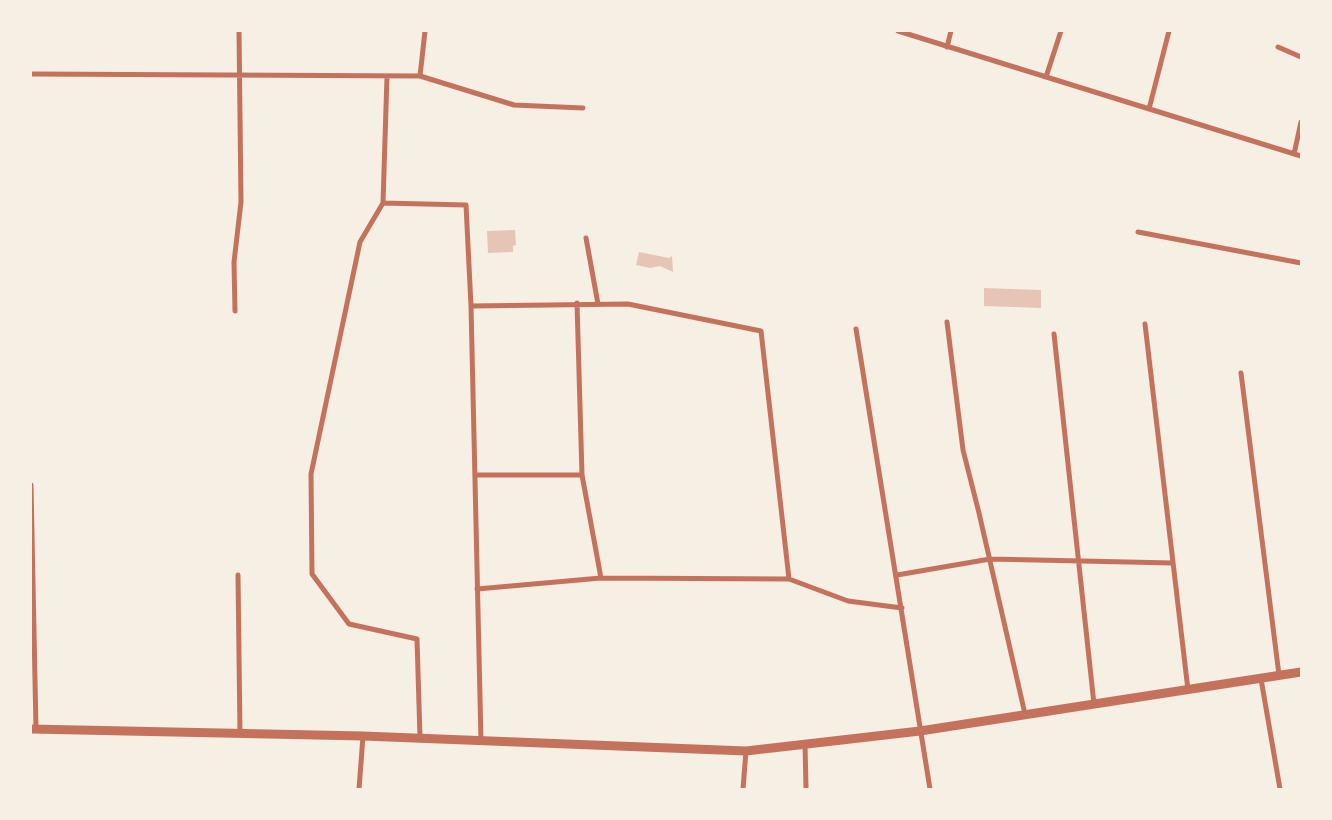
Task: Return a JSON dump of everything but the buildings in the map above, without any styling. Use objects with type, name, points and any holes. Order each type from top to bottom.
[{"type":"street","points":[[235,311],[234,262],[241,202],[238,31]]},
{"type":"street","points":[[420,76],[425,31]]},
{"type":"street","points":[[898,31],[1301,156]]},
{"type":"street","points":[[947,47],[951,31]]},
{"type":"street","points":[[1046,77],[1060,31]]},
{"type":"street","points":[[1149,109],[1169,31]]},
{"type":"street","points":[[1278,47],[1301,57]]},
{"type":"street","points":[[31,74],[420,76],[514,105],[583,108]]},
{"type":"street","points":[[387,76],[383,203],[360,242],[311,474],[312,574],[349,624],[417,639],[420,738]]},
{"type":"street","points":[[1294,154],[1301,122]]},
{"type":"street","points":[[383,203],[466,205],[471,306],[481,741]]},
{"type":"street","points":[[1138,232],[1301,263]]},
{"type":"street","points":[[586,238],[598,304]]},
{"type":"street","points":[[471,306],[578,303],[628,304],[761,331],[789,579]]},
{"type":"street","points":[[578,303],[582,475],[601,578]]},
{"type":"street","points":[[947,322],[963,450],[1025,714]]},
{"type":"street","points":[[1145,324],[1188,690]]},
{"type":"street","points":[[856,329],[930,789]]},
{"type":"street","points":[[1054,334],[1094,704]]},
{"type":"street","points":[[1241,374],[1279,675]]},
{"type":"street","points":[[475,475],[582,475]]},
{"type":"street","points":[[31,485],[34,729],[363,736],[746,752],[920,731],[1301,672]]},
{"type":"street","points":[[897,575],[990,559],[1173,562]]},
{"type":"street","points":[[238,574],[240,734]]},
{"type":"street","points":[[477,589],[601,578],[789,579],[848,600],[902,608]]},
{"type":"street","points":[[1261,679],[1280,789]]},
{"type":"street","points":[[359,789],[363,736]]},
{"type":"street","points":[[805,744],[806,789]]},
{"type":"street","points":[[743,789],[746,752]]}]
